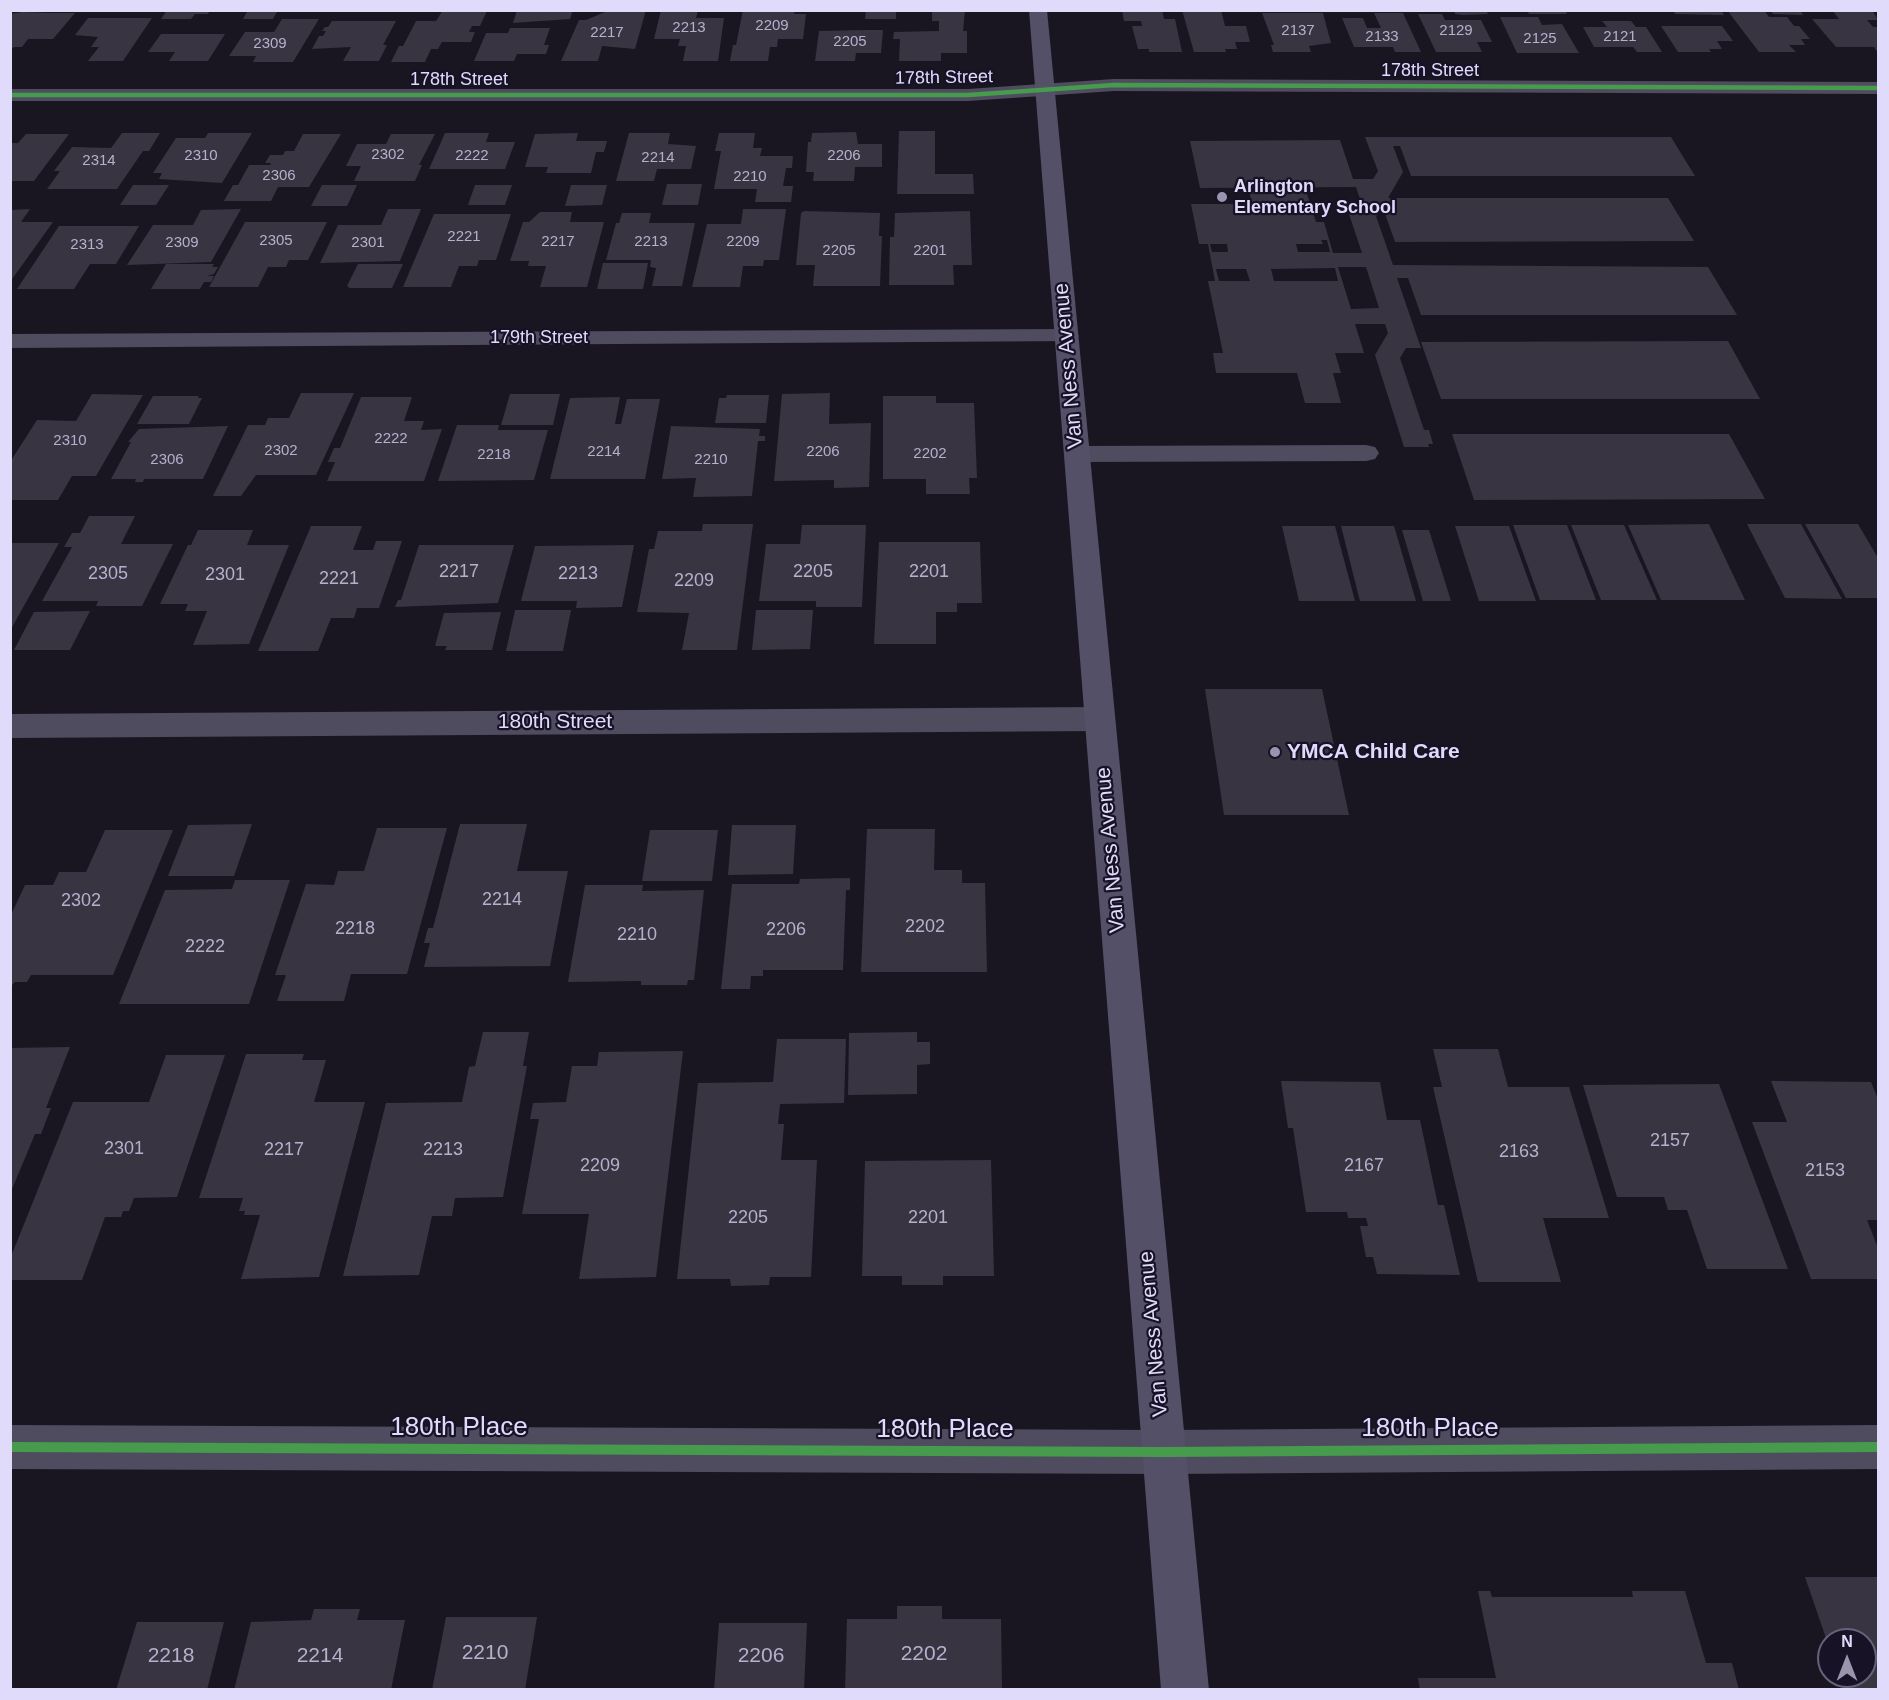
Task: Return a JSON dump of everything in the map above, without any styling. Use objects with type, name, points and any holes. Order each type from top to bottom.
[{"type":"main road","name":"Van Ness Avenue","points":[[1038,10],[1185,1689]]},
{"type":"street","name":"178th Street","points":[[10,95],[968,95],[1114,85],[1878,88]]},
{"type":"street","name":"179th Street","points":[[10,341],[1067,336]]},
{"type":"street","points":[[1077,454],[1366,453]]},
{"type":"street","name":"180th Street","points":[[10,726],[1100,719]]},
{"type":"street","name":"180th Place","points":[[10,1447],[1165,1452],[1878,1447]]},
{"type":"building","points":[[167,10],[210,10],[208,14],[195,14],[191,19],[161,19]]},
{"type":"building","points":[[248,10],[278,10],[273,19],[243,19]]},
{"type":"building","points":[[443,10],[487,11],[480,26],[472,26],[469,32],[475,32],[471,42],[442,42],[438,49],[431,49],[425,62],[391,62],[399,46],[403,46],[416,21],[436,21]]},
{"type":"building","points":[[517,10],[573,10],[570,19],[513,23]]},
{"type":"building","points":[[610,10],[646,10],[635,49],[602,46],[598,61],[561,61],[579,20],[586,20]]},
{"type":"building","points":[[661,10],[698,10],[696,18],[724,18],[718,61],[683,61],[686,46],[678,46],[680,39],[654,39]]},
{"type":"building","points":[[743,10],[795,10],[794,14],[806,14],[803,39],[778,39],[777,47],[770,47],[768,61],[730,61],[733,45],[736,45]]},
{"type":"building","points":[[866,10],[896,10],[896,19],[865,19]]},
{"type":"building","points":[[932,10],[965,10],[963,31],[967,31],[967,53],[941,53],[941,61],[899,61],[900,39],[893,39],[894,32],[939,31],[939,21],[932,21]]},
{"type":"building","points":[[1122,10],[1162,10],[1164,19],[1175,19],[1182,52],[1149,52],[1149,49],[1138,49],[1132,26],[1142,26],[1141,21],[1124,21]]},
{"type":"building","points":[[1182,10],[1221,10],[1225,26],[1246,26],[1250,42],[1235,42],[1237,49],[1225,49],[1226,52],[1194,52]]},
{"type":"building","points":[[1454,10],[1486,10],[1488,14],[1463,15],[1455,14]]},
{"type":"building","points":[[1527,10],[1565,10],[1567,14],[1529,14]]},
{"type":"building","points":[[1673,10],[1721,10],[1724,15],[1675,14]]},
{"type":"building","points":[[1727,10],[1764,10],[1769,17],[1787,17],[1810,39],[1801,39],[1805,45],[1789,45],[1796,52],[1759,52]]},
{"type":"building","points":[[1770,10],[1800,10],[1803,15],[1773,14]]},
{"type":"building","points":[[1832,10],[1872,10],[1878,20],[1867,20],[1873,27],[1878,27],[1878,53],[1874,47],[1836,47],[1812,19],[1839,19]]},
{"type":"building","points":[[75,13],[53,39],[28,39],[22,47],[14,47],[10,50],[10,14]]},
{"type":"building","points":[[1262,13],[1323,13],[1331,43],[1309,46],[1311,52],[1273,52],[1271,45],[1274,45]]},
{"type":"building","points":[[1374,13],[1403,13],[1421,52],[1395,52],[1393,47],[1354,47],[1342,18],[1363,18],[1367,28],[1381,28]]},
{"type":"building","points":[[1418,14],[1442,14],[1445,20],[1481,20],[1492,42],[1477,42],[1482,52],[1436,52]]},
{"type":"building","points":[[1500,17],[1538,17],[1542,25],[1562,24],[1579,53],[1517,53]]},
{"type":"building","points":[[88,18],[152,18],[123,61],[88,61],[99,47],[91,47],[98,37],[75,35]]},
{"type":"building","points":[[282,19],[319,19],[293,62],[253,62],[256,56],[229,56],[245,32],[274,32]]},
{"type":"building","points":[[332,21],[396,21],[383,45],[387,45],[379,61],[343,61],[351,47],[312,49],[319,36],[323,36],[326,31],[322,31]]},
{"type":"building","points":[[1602,21],[1631,21],[1636,27],[1646,27],[1662,52],[1637,52],[1633,47],[1594,47],[1583,27],[1607,27]]},
{"type":"building","points":[[1661,26],[1722,26],[1733,41],[1717,41],[1722,49],[1709,49],[1711,52],[1678,52]]},
{"type":"building","points":[[510,28],[550,28],[544,45],[549,45],[546,54],[517,54],[514,61],[474,61],[486,33],[508,33]]},
{"type":"building","points":[[883,30],[881,53],[856,53],[855,61],[815,61],[819,31]]},
{"type":"building","points":[[161,34],[225,34],[208,61],[169,61],[175,52],[148,52]]},
{"type":"building","points":[[899,131],[935,131],[935,174],[973,174],[974,194],[897,194]]},
{"type":"building","points":[[856,132],[858,144],[882,144],[882,167],[855,167],[854,181],[813,181],[814,172],[806,172],[808,142],[811,142],[812,133]]},
{"type":"building","points":[[122,133],[160,133],[149,151],[143,151],[117,189],[47,189],[60,171],[54,171],[72,147],[111,148]]},
{"type":"building","points":[[208,133],[252,133],[222,183],[159,179],[162,173],[153,173],[176,138],[205,138]]},
{"type":"building","points":[[445,133],[489,133],[486,142],[515,142],[505,169],[429,169]]},
{"type":"building","points":[[578,133],[576,141],[607,141],[604,152],[596,152],[591,173],[546,173],[548,167],[525,167],[535,134]]},
{"type":"building","points":[[629,133],[670,133],[668,144],[696,146],[691,169],[657,169],[654,181],[616,181]]},
{"type":"building","points":[[719,133],[755,133],[753,148],[762,148],[760,156],[793,156],[792,168],[786,168],[783,186],[793,186],[791,202],[755,202],[757,189],[714,189],[721,151],[715,151]]},
{"type":"building","points":[[26,134],[69,134],[34,181],[10,181],[10,143],[18,143]]},
{"type":"building","points":[[303,134],[341,134],[309,187],[278,187],[271,201],[224,201],[233,185],[238,185],[249,165],[270,165],[271,163],[265,163],[270,155],[283,155],[285,151],[294,151]]},
{"type":"building","points":[[391,134],[435,134],[419,165],[422,165],[415,181],[354,181],[361,166],[346,166],[357,144],[386,144]]},
{"type":"building","points":[[1365,137],[1671,137],[1695,176],[1411,176],[1400,146],[1393,146],[1403,172],[1388,198],[1668,198],[1694,241],[1395,242],[1383,208],[1376,216],[1393,265],[1708,267],[1737,315],[1421,315],[1408,278],[1397,278],[1421,348],[1406,348],[1400,358],[1424,430],[1429,430],[1433,444],[1428,444],[1429,447],[1404,447],[1375,355],[1388,333],[1385,324],[1355,324],[1364,353],[1335,353],[1341,373],[1333,373],[1341,403],[1305,403],[1297,373],[1216,373],[1213,353],[1223,353],[1208,281],[1215,281],[1208,244],[1199,244],[1191,204],[1252,204],[1249,191],[1306,191],[1316,222],[1324,222],[1333,253],[1362,253],[1349,214],[1360,199],[1356,187],[1200,188],[1190,141],[1340,140],[1353,179],[1373,179],[1378,171]],"holes":[[[1321,240],[1327,240],[1330,252],[1298,252],[1296,244],[1323,244]],[[1210,244],[1227,244],[1228,252],[1212,252]],[[1338,267],[1366,267],[1379,308],[1351,309]],[[1335,268],[1338,281],[1274,281],[1271,269]],[[1216,269],[1246,269],[1250,281],[1219,281]]]},
{"type":"building","points":[[667,184],[702,184],[698,205],[662,205]]},
{"type":"building","points":[[133,185],[169,185],[156,205],[120,205]]},
{"type":"building","points":[[322,185],[357,185],[347,206],[311,206]]},
{"type":"building","points":[[475,185],[512,185],[505,205],[468,205]]},
{"type":"building","points":[[571,185],[607,185],[602,205],[565,206]]},
{"type":"building","points":[[30,209],[21,222],[53,222],[10,282],[10,210]]},
{"type":"building","points":[[241,209],[211,262],[127,265],[153,225],[193,225],[201,210]]},
{"type":"building","points":[[388,209],[421,209],[400,261],[320,263],[338,225],[381,225]]},
{"type":"building","points":[[743,209],[786,209],[779,260],[764,260],[763,266],[743,266],[740,287],[692,287],[707,224],[741,224]]},
{"type":"building","points":[[804,211],[880,213],[879,236],[882,236],[880,286],[813,286],[815,265],[796,265],[801,213]]},
{"type":"building","points":[[970,211],[972,265],[953,265],[954,285],[889,285],[890,237],[894,237],[895,213]]},
{"type":"building","points":[[540,212],[572,212],[570,222],[604,222],[587,287],[540,287],[546,266],[528,266],[529,261],[510,261],[523,222],[529,222]]},
{"type":"building","points":[[622,213],[651,213],[649,223],[695,223],[682,286],[652,286],[656,268],[650,267],[651,260],[606,260],[616,223],[619,223]]},
{"type":"building","points":[[434,214],[511,214],[496,260],[479,260],[477,266],[459,266],[451,287],[403,287]]},
{"type":"building","points":[[245,222],[327,222],[308,260],[289,260],[286,267],[268,267],[258,287],[209,287]]},
{"type":"building","points":[[59,226],[139,226],[116,264],[90,264],[74,289],[17,289]]},
{"type":"building","points":[[603,263],[648,263],[643,289],[597,289]]},
{"type":"building","points":[[166,264],[214,264],[212,267],[218,267],[214,274],[207,276],[214,276],[211,282],[204,282],[200,289],[151,289]]},
{"type":"building","points":[[358,264],[403,264],[392,288],[350,288],[347,286]]},
{"type":"building","points":[[1728,341],[1760,399],[1441,399],[1421,342]]},
{"type":"building","points":[[301,393],[354,393],[316,475],[256,475],[241,496],[213,496],[248,425],[265,425],[268,418],[289,418]]},
{"type":"building","points":[[830,393],[829,424],[871,423],[869,487],[834,488],[834,480],[774,481],[782,394]]},
{"type":"building","points":[[92,394],[143,395],[96,476],[72,476],[58,500],[10,500],[10,462],[37,420],[76,421]]},
{"type":"building","points":[[510,394],[560,394],[553,425],[501,425]]},
{"type":"building","points":[[727,395],[769,395],[766,423],[715,423],[719,398],[726,398]]},
{"type":"building","points":[[153,396],[199,396],[198,398],[202,398],[189,424],[137,424]]},
{"type":"building","points":[[883,396],[936,396],[936,403],[974,403],[977,478],[969,478],[970,494],[926,494],[926,479],[883,479]]},
{"type":"building","points":[[361,397],[412,397],[404,421],[424,421],[421,430],[442,429],[424,481],[327,481],[335,462],[328,462],[334,448],[340,448]]},
{"type":"building","points":[[620,397],[615,424],[621,424],[627,399],[660,399],[645,479],[550,479],[570,398]]},
{"type":"building","points":[[457,425],[499,425],[498,430],[548,430],[534,480],[438,481]]},
{"type":"building","points":[[228,426],[203,479],[144,479],[143,482],[135,482],[136,479],[111,479],[131,442],[128,442],[139,429]]},
{"type":"building","points":[[671,426],[760,429],[759,436],[765,436],[765,441],[758,441],[752,496],[693,497],[696,478],[662,479]]},
{"type":"building","points":[[1452,434],[1729,434],[1765,499],[1474,500]]},
{"type":"building","points":[[89,516],[135,516],[121,544],[173,544],[142,606],[96,606],[98,601],[42,601],[72,547],[64,547],[72,533],[80,533]]},
{"type":"building","points":[[703,524],[753,524],[737,650],[682,650],[689,613],[637,612],[649,549],[654,549],[658,531],[702,531]]},
{"type":"building","points":[[1709,524],[1745,600],[1661,600],[1628,525]]},
{"type":"building","points":[[1747,524],[1801,524],[1842,599],[1785,598]]},
{"type":"building","points":[[1805,524],[1858,524],[1878,558],[1878,598],[1846,598]]},
{"type":"building","points":[[802,525],[866,525],[862,607],[816,607],[816,601],[759,601],[766,544],[800,544]]},
{"type":"building","points":[[1513,525],[1567,525],[1596,600],[1540,600]]},
{"type":"building","points":[[1571,525],[1624,525],[1657,600],[1601,600]]},
{"type":"building","points":[[311,526],[362,526],[353,550],[373,550],[376,541],[402,541],[379,608],[357,608],[354,618],[331,618],[318,651],[258,651]]},
{"type":"building","points":[[1282,526],[1335,526],[1355,601],[1299,601]]},
{"type":"building","points":[[1341,526],[1394,526],[1416,601],[1360,601]]},
{"type":"building","points":[[1455,526],[1509,526],[1536,601],[1479,601]]},
{"type":"building","points":[[198,530],[253,530],[247,545],[289,545],[249,644],[193,645],[207,611],[185,611],[188,604],[160,604],[188,545],[191,545]]},
{"type":"building","points":[[1402,530],[1429,530],[1451,601],[1423,601]]},
{"type":"building","points":[[879,542],[980,542],[982,603],[957,603],[957,612],[936,612],[936,644],[874,644]]},
{"type":"building","points":[[10,543],[59,543],[10,631]]},
{"type":"building","points":[[419,545],[514,545],[498,603],[395,607],[398,600],[401,600]]},
{"type":"building","points":[[634,545],[622,607],[576,608],[577,601],[521,601],[535,546]]},
{"type":"building","points":[[515,610],[571,610],[563,651],[506,651]]},
{"type":"building","points":[[756,610],[813,610],[810,649],[752,650]]},
{"type":"building","points":[[90,611],[70,650],[14,650],[34,612]]},
{"type":"building","points":[[501,612],[492,650],[445,650],[447,646],[435,646],[444,613]]},
{"type":"building","name":"YMCA Child Care","points":[[1205,689],[1322,689],[1349,815],[1224,815]]},
{"type":"building","points":[[252,824],[234,876],[168,876],[188,825]]},
{"type":"building","points":[[460,824],[527,824],[517,871],[568,871],[550,966],[424,967],[430,943],[424,943],[428,928],[433,928]]},
{"type":"building","points":[[732,825],[796,825],[793,874],[728,875]]},
{"type":"building","points":[[377,828],[447,828],[407,974],[351,974],[344,1001],[277,1001],[286,975],[275,975],[306,884],[334,885],[338,871],[364,871]]},
{"type":"building","points":[[867,829],[935,829],[934,870],[962,870],[962,883],[985,883],[987,972],[861,972]]},
{"type":"building","points":[[105,830],[173,830],[113,975],[31,975],[27,982],[15,982],[10,987],[10,917],[25,885],[53,885],[59,872],[86,872]]},
{"type":"building","points":[[650,830],[718,830],[712,881],[642,881]]},
{"type":"building","points":[[850,878],[850,890],[846,890],[843,970],[763,970],[763,976],[751,976],[750,989],[721,989],[732,884],[799,884],[800,879]]},
{"type":"building","points":[[235,880],[290,880],[249,1004],[119,1004],[165,890],[232,889]]},
{"type":"building","points":[[585,885],[643,885],[642,891],[704,890],[694,980],[688,980],[687,985],[641,985],[641,981],[568,982]]},
{"type":"building","points":[[483,1032],[529,1032],[523,1066],[527,1066],[503,1197],[455,1198],[452,1216],[432,1216],[419,1275],[343,1276],[386,1103],[462,1102],[469,1067],[475,1066]]},
{"type":"building","points":[[917,1032],[917,1042],[930,1042],[930,1064],[917,1065],[917,1094],[848,1095],[849,1033]]},
{"type":"building","points":[[777,1039],[846,1039],[844,1103],[780,1104],[778,1124],[784,1124],[781,1160],[817,1160],[811,1277],[770,1277],[769,1285],[731,1286],[730,1279],[677,1279],[698,1083],[773,1082]]},
{"type":"building","points":[[70,1047],[46,1108],[51,1108],[41,1134],[35,1134],[10,1194],[10,1048]]},
{"type":"building","points":[[1433,1049],[1498,1049],[1508,1087],[1569,1087],[1609,1218],[1543,1218],[1561,1282],[1478,1282],[1433,1087],[1442,1087]]},
{"type":"building","points":[[683,1051],[656,1277],[579,1279],[589,1214],[522,1214],[539,1119],[530,1119],[533,1103],[566,1102],[572,1066],[597,1066],[599,1052]]},
{"type":"building","points":[[246,1054],[304,1054],[302,1060],[326,1060],[314,1102],[365,1102],[319,1277],[241,1279],[260,1215],[244,1215],[245,1211],[239,1211],[243,1198],[199,1198]]},
{"type":"building","points":[[166,1055],[225,1055],[177,1197],[134,1198],[129,1211],[123,1211],[121,1217],[105,1217],[82,1280],[10,1280],[10,1259],[73,1102],[149,1102]]},
{"type":"building","points":[[1281,1081],[1380,1082],[1387,1120],[1420,1120],[1438,1205],[1444,1205],[1460,1275],[1377,1274],[1373,1257],[1366,1257],[1360,1226],[1368,1226],[1366,1218],[1348,1218],[1347,1212],[1306,1212],[1293,1128],[1288,1128]]},
{"type":"building","points":[[1771,1081],[1871,1082],[1878,1099],[1878,1220],[1867,1220],[1878,1248],[1878,1279],[1811,1279],[1752,1122],[1787,1122]]},
{"type":"building","points":[[1719,1084],[1788,1269],[1707,1269],[1687,1210],[1668,1210],[1664,1197],[1617,1197],[1583,1085]]},
{"type":"building","points":[[991,1160],[994,1276],[943,1276],[943,1285],[902,1285],[902,1276],[862,1276],[865,1161]]},
{"type":"building","points":[[1805,1577],[1878,1577],[1878,1690],[1843,1690],[1842,1688],[1877,1688],[1877,1628],[1822,1628]]},
{"type":"building","points":[[1478,1591],[1490,1591],[1492,1597],[1633,1597],[1632,1591],[1685,1591],[1706,1663],[1732,1663],[1739,1690],[1420,1690],[1418,1678],[1496,1678]]},
{"type":"building","points":[[897,1606],[942,1606],[942,1619],[1001,1619],[1002,1690],[845,1690],[847,1619],[897,1619]]},
{"type":"building","points":[[314,1609],[360,1609],[357,1620],[405,1620],[391,1690],[234,1690],[251,1622],[311,1620]]},
{"type":"building","points":[[446,1617],[537,1617],[525,1690],[432,1690]]},
{"type":"building","points":[[137,1622],[224,1622],[207,1690],[116,1690]]},
{"type":"building","points":[[719,1623],[807,1623],[804,1690],[714,1690]]},
{"type":"cycle path","points":[[10,95],[968,95],[1114,85],[1878,88]]},
{"type":"cycle path","points":[[10,1447],[1165,1452],[1878,1447]]},
{"type":"place","name":"Arlington Elementary School","points":[[1222,197]]},
{"type":"place","name":"YMCA Child Care","points":[[1275,752]]}]
